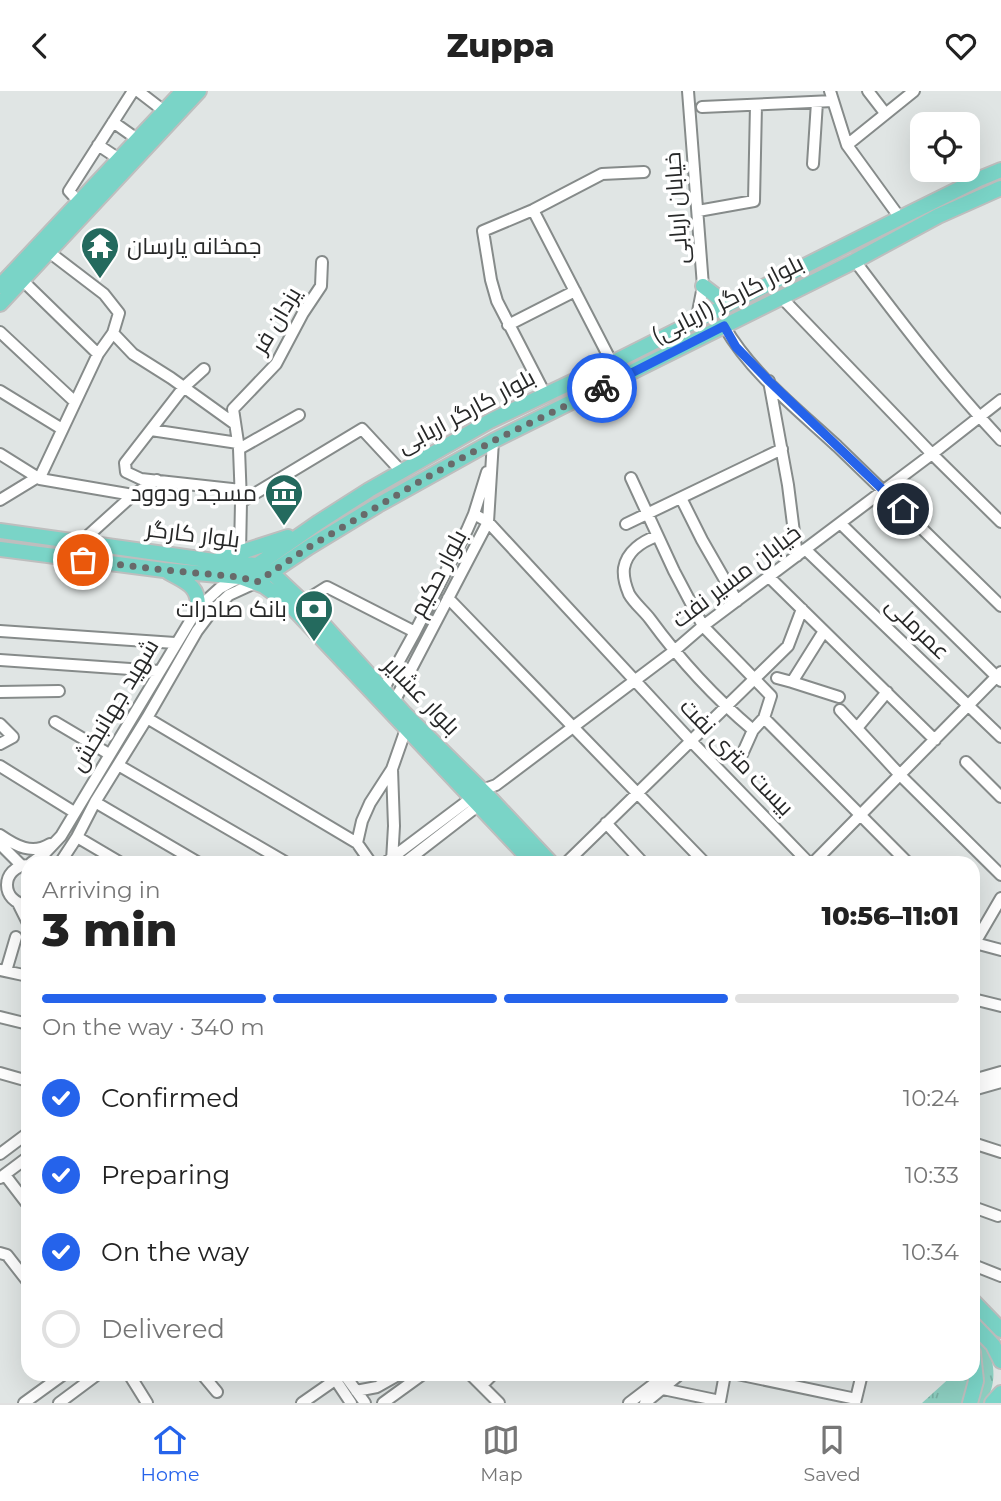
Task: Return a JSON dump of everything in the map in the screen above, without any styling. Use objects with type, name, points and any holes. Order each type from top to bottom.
[{"type":"main road","points":[[0,286],[183,91]]},
{"type":"main road","points":[[0,303],[199,91]]},
{"type":"main road","name":"بلوار کارگر اربابی","points":[[240,577],[369,490],[490,421],[696,322],[997,170]]},
{"type":"main road","name":"بلوار کارگر (اربابی)","points":[[257,582],[379,505],[938,216],[1001,187]]},
{"type":"main road","points":[[703,286],[728,306]]},
{"type":"main road","points":[[369,490],[379,505]]},
{"type":"main road","name":"بلوار کارگر","points":[[0,531],[256,565]]},
{"type":"main road","points":[[214,561],[303,533]]},
{"type":"main road","points":[[122,565],[125,548]]},
{"type":"main road","name":"بلوار کارگر","points":[[0,549],[240,577],[257,582]]},
{"type":"main road","name":"بلوار عشایر","points":[[256,565],[272,573],[303,602],[394,702],[544,856]]},
{"type":"main road","points":[[164,570],[195,589],[198,608]]},
{"type":"main road","name":"بلوار عشایر","points":[[257,582],[290,605],[406,729],[484,795],[528,856]]},
{"type":"main road","points":[[980,1306],[1001,1315]]},
{"type":"main road","points":[[980,1308],[1001,1330]]},
{"type":"main road","points":[[980,1331],[997,1347],[1001,1361]]},
{"type":"main road","points":[[970,1403],[976,1381]]},
{"type":"main road","points":[[992,1403],[1001,1393]]},
{"type":"street","points":[[79,202],[69,191],[135,91],[164,111]]},
{"type":"street","name":"خیابان اربابی","points":[[688,91],[703,286],[696,322]]},
{"type":"street","points":[[868,91],[885,113]]},
{"type":"street","points":[[846,145],[914,91]]},
{"type":"street","points":[[702,107],[817,102],[831,96],[846,145],[900,218]]},
{"type":"street","points":[[813,164],[817,102]]},
{"type":"street","points":[[698,211],[754,201],[756,105]]},
{"type":"street","points":[[113,122],[137,139]]},
{"type":"street","points":[[98,145],[119,159]]},
{"type":"street","points":[[545,394],[497,301],[483,231],[533,210],[602,174],[644,172]]},
{"type":"street","points":[[533,210],[612,363]]},
{"type":"street","points":[[0,500],[41,475],[74,401],[98,354],[113,333],[119,313],[104,294],[49,252]]},
{"type":"street","points":[[855,261],[901,322],[1001,440]]},
{"type":"street","name":"یزدان فر","points":[[235,424],[233,409],[276,364],[321,286],[321,262]]},
{"type":"street","points":[[22,280],[98,354]]},
{"type":"street","points":[[508,325],[575,291]]},
{"type":"street","points":[[781,297],[1001,522]]},
{"type":"street","points":[[724,326],[736,347],[769,381],[1001,606]]},
{"type":"street","points":[[0,332],[74,401]]},
{"type":"street","points":[[113,333],[133,354],[235,424],[241,489],[240,552]]},
{"type":"street","points":[[204,369],[184,387],[125,463],[125,472],[141,479],[241,489]]},
{"type":"street","points":[[769,381],[801,553]]},
{"type":"street","points":[[0,391],[62,429]]},
{"type":"street","name":"خیابان مسیر نفت","points":[[484,795],[1001,400]]},
{"type":"street","points":[[151,431],[239,446],[299,415]]},
{"type":"street","points":[[241,502],[362,429],[401,471]]},
{"type":"street","name":"بلوار حکیم","points":[[383,690],[474,514],[493,448]]},
{"type":"street","name":"بلوار حکیم","points":[[394,702],[488,522],[493,448]]},
{"type":"street","points":[[626,524],[782,450]]},
{"type":"street","points":[[0,454],[40,479],[133,495]]},
{"type":"street","points":[[631,478],[703,626],[771,696],[764,718],[753,730],[740,759]]},
{"type":"street","points":[[81,542],[133,495],[157,480]]},
{"type":"street","points":[[681,498],[737,601]]},
{"type":"street","name":"بیست متری نفت","points":[[474,514],[488,522],[690,740],[804,856]]},
{"type":"street","points":[[818,856],[968,705],[1000,677],[840,523]]},
{"type":"street","points":[[657,535],[644,541],[631,553],[624,568],[625,584],[630,596],[674,651],[726,707],[753,730]]},
{"type":"street","name":"عمرملی","points":[[801,553],[1001,737]]},
{"type":"street","name":"شهید جهانبخش","points":[[40,856],[61,836],[198,608],[220,588],[240,577]]},
{"type":"street","points":[[769,577],[935,740]]},
{"type":"street","name":"شهید جهانبخش","points":[[65,856],[197,631],[229,595],[257,582]]},
{"type":"street","points":[[303,602],[327,587],[415,632]]},
{"type":"street","points":[[448,598],[698,856]]},
{"type":"street","points":[[573,856],[788,646],[802,609]]},
{"type":"street","points":[[0,631],[175,643]]},
{"type":"street","points":[[792,682],[824,631]]},
{"type":"street","points":[[0,660],[159,671]]},
{"type":"street","points":[[777,678],[839,697]]},
{"type":"street","points":[[0,691],[59,691]]},
{"type":"street","points":[[857,728],[887,692]]},
{"type":"street","points":[[840,711],[900,775],[1001,874]]},
{"type":"street","points":[[764,718],[901,856]]},
{"type":"street","points":[[129,721],[144,723],[357,843],[366,856]]},
{"type":"street","points":[[55,722],[109,754]]},
{"type":"street","points":[[0,723],[13,737],[0,744]]},
{"type":"street","points":[[357,843],[366,811],[393,769],[406,729]]},
{"type":"street","points":[[966,762],[1001,797]]},
{"type":"street","points":[[118,765],[275,856]]},
{"type":"street","points":[[0,766],[74,812]]},
{"type":"street","points":[[391,856],[394,826],[393,769]]},
{"type":"street","points":[[396,856],[484,795]]},
{"type":"street","points":[[412,856],[484,795]]},
{"type":"street","points":[[95,802],[187,856]]},
{"type":"street","points":[[606,823],[637,856]]},
{"type":"street","points":[[394,826],[405,848],[405,856]]},
{"type":"street","points":[[0,835],[21,847],[34,850],[42,849],[61,836]]},
{"type":"street","points":[[77,837],[109,856]]},
{"type":"street","points":[[0,844],[21,860]]},
{"type":"street","name":"شهید جهانبخش","points":[[3,882],[10,873],[21,867]]},
{"type":"street","points":[[3,882],[6,890],[19,903]]},
{"type":"street","points":[[0,898],[19,903]]},
{"type":"street","points":[[980,930],[1001,898]]},
{"type":"street","points":[[16,937],[3,971],[21,975]]},
{"type":"street","points":[[980,940],[1001,950]]},
{"type":"street","points":[[980,1001],[1001,1006]]},
{"type":"street","points":[[0,1017],[21,1022]]},
{"type":"street","points":[[980,1078],[1001,1072]]},
{"type":"street","points":[[0,1073],[21,1078]]},
{"type":"street","points":[[996,1083],[997,1093],[1001,1094]]},
{"type":"street","points":[[0,1154],[21,1138]]},
{"type":"street","points":[[980,1145],[1001,1152]]},
{"type":"street","points":[[21,1162],[2,1176],[21,1197]]},
{"type":"street","points":[[980,1208],[1000,1212]]},
{"type":"street","points":[[0,1253],[8,1255],[21,1273]]},
{"type":"street","points":[[980,1268],[1001,1276]]},
{"type":"street","points":[[24,1403],[54,1381]]},
{"type":"street","points":[[59,1403],[76,1398],[92,1381]]},
{"type":"street","points":[[134,1381],[148,1403]]},
{"type":"street","points":[[208,1381],[217,1392]]},
{"type":"street","points":[[302,1403],[331,1381]]},
{"type":"street","points":[[340,1381],[351,1403]]},
{"type":"street","points":[[343,1381],[365,1403]]},
{"type":"street","points":[[356,1391],[374,1388],[387,1381]]},
{"type":"street","points":[[374,1388],[377,1398],[384,1402],[413,1381]]},
{"type":"street","points":[[478,1381],[499,1403]]},
{"type":"street","points":[[482,1385],[486,1381]]},
{"type":"street","points":[[629,1403],[658,1381]]},
{"type":"street","points":[[645,1403],[672,1381]]},
{"type":"street","points":[[663,1389],[720,1402],[724,1381]]},
{"type":"street","points":[[768,1381],[856,1401],[860,1381]]},
{"type":"green space","points":[[980,1339],[989,1351],[993,1382],[984,1403],[975,1403],[980,1381]]},
{"type":"green space","points":[[946,1381],[971,1381],[966,1403],[922,1403]]},
{"type":"way so far","points":[[83,560],[240,577],[257,582],[309,547],[424,479],[493,441],[602,388]]},
{"type":"place","name":"جمخانه یارسان","points":[[100,280]]},
{"type":"place","name":"مسجد ودوود","points":[[284,527]]},
{"type":"place","name":"بانک صادرات","points":[[314,643]]},
{"type":"route","points":[[602,388],[724,326],[736,347],[769,381],[903,509]]}]
